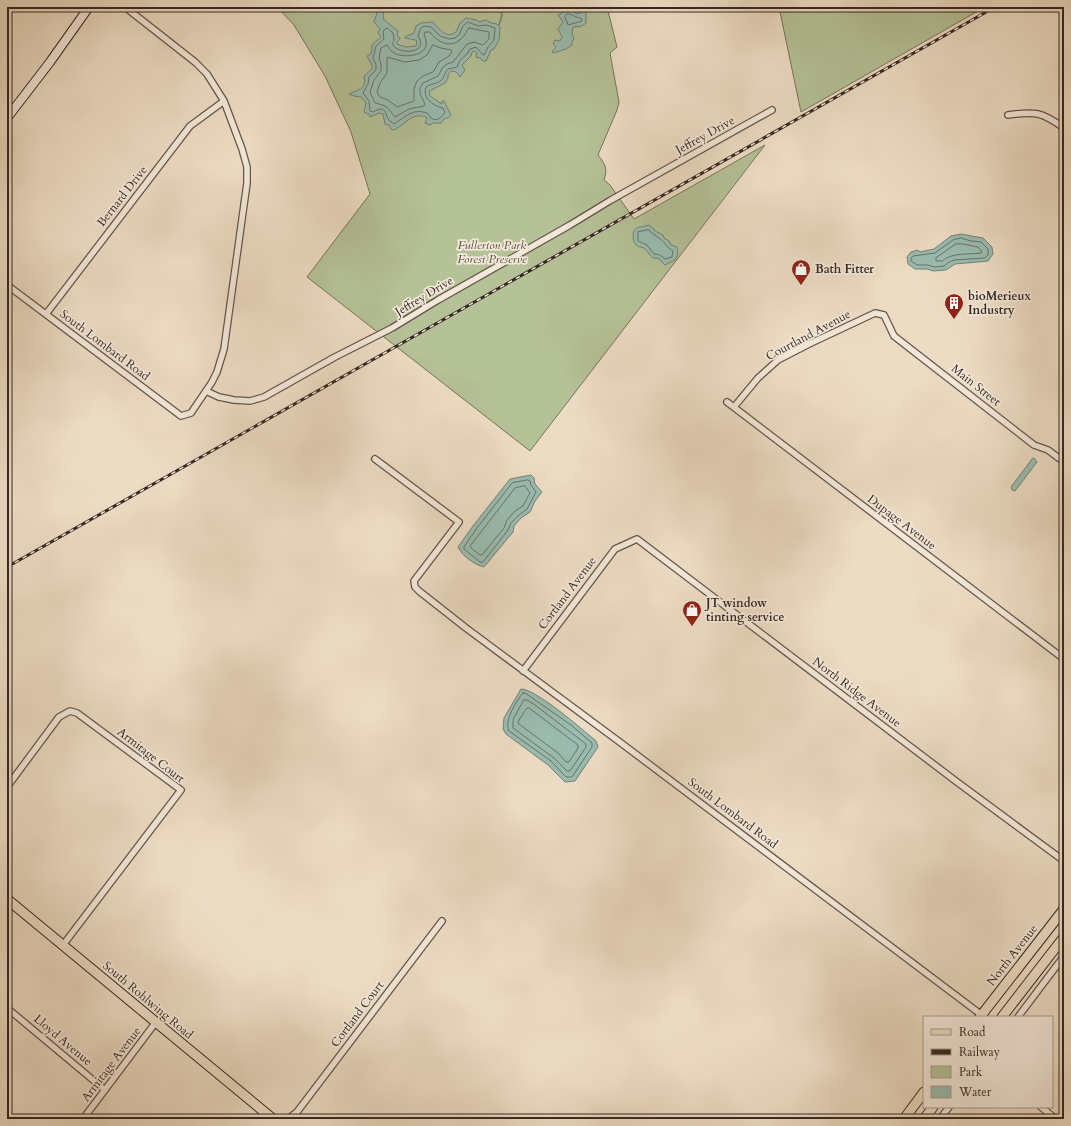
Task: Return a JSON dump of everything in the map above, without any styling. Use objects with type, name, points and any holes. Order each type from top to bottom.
[{"type":"main road","name":"South Rohlwing Road","points":[[7,899],[273,1119]]},
{"type":"main road","name":"North Avenue","points":[[982,1016],[1064,909]]},
{"type":"main road","points":[[1003,1016],[1064,937]]},
{"type":"main road","points":[[904,1119],[923,1093]]},
{"type":"main road","points":[[924,1119],[932,1108]]},
{"type":"street","points":[[7,118],[52,60],[89,7]]},
{"type":"street","points":[[125,7],[195,62],[207,74],[224,101],[245,158],[247,183],[224,349],[217,372],[206,391]]},
{"type":"street","name":"Bernard Drive","points":[[46,314],[190,126],[224,101]]},
{"type":"street","name":"Jeffrey Drive","points":[[206,391],[219,397],[234,400],[250,401],[264,397],[335,357],[392,328],[611,200],[772,110]]},
{"type":"street","points":[[1008,115],[1026,112],[1039,114],[1052,119],[1064,128]]},
{"type":"street","name":"South Lombard Road","points":[[7,285],[181,416],[191,413],[206,391]]},
{"type":"street","name":"Courtland Avenue","points":[[734,407],[758,378],[778,360],[875,313],[884,315]]},
{"type":"street","name":"Main Street","points":[[884,315],[894,336],[1034,445],[1048,450],[1064,462]]},
{"type":"street","name":"Dupage Avenue","points":[[727,402],[1064,659]]},
{"type":"street","name":"South Lombard Road","points":[[375,459],[459,522],[414,581],[415,587],[419,592],[982,1016]]},
{"type":"street","name":"Cortland Avenue","points":[[523,671],[615,549],[637,539]]},
{"type":"street","name":"North Ridge Avenue","points":[[637,539],[957,782],[1064,861]]},
{"type":"street","name":"Armitage Court","points":[[7,787],[59,717],[70,711],[77,713],[181,790],[63,945]]},
{"type":"street","name":"Cortland Court","points":[[288,1119],[297,1112],[442,921]]},
{"type":"street","points":[[1019,1016],[1064,956]]},
{"type":"street","name":"Lloyd Avenue","points":[[7,1008],[106,1090]]},
{"type":"street","name":"Armitage Avenue","points":[[84,1119],[156,1022]]},
{"type":"street","points":[[940,1119],[948,1108]]},
{"type":"street","points":[[1042,1108],[1056,1119]]},
{"type":"green space","name":"Fullerton Park Forest Preserve","points":[[277,7],[607,7],[617,47],[610,53],[619,102],[598,155],[605,166],[606,172],[604,180],[610,185],[634,219],[765,145],[530,451],[307,277],[370,194],[351,132],[325,76],[294,25]]},
{"type":"green space","points":[[779,7],[985,7],[801,112]]},
{"type":"water","points":[[379,7],[385,7],[383,15],[384,20],[398,31],[397,36],[400,39],[397,44],[406,47],[416,46],[416,40],[405,38],[406,36],[414,33],[416,26],[421,23],[433,22],[443,33],[449,35],[456,32],[460,23],[466,18],[477,20],[479,22],[486,20],[497,24],[500,27],[499,40],[494,49],[491,50],[486,61],[476,57],[477,53],[474,51],[472,52],[471,56],[462,65],[465,70],[460,77],[456,72],[451,71],[445,83],[429,91],[430,96],[442,104],[442,101],[444,101],[451,115],[444,119],[441,123],[433,123],[430,125],[425,123],[426,117],[416,116],[394,130],[391,129],[389,125],[385,124],[383,114],[379,113],[370,117],[370,115],[364,112],[366,103],[361,97],[349,94],[363,87],[365,81],[364,76],[372,69],[372,65],[367,56],[371,54],[372,45],[381,37],[378,33],[380,29],[374,22]]},
{"type":"water","points":[[566,8],[577,14],[584,11],[586,14],[586,23],[582,26],[573,27],[572,34],[574,39],[572,45],[566,49],[553,53],[552,52],[556,47],[553,44],[555,40],[560,41],[562,37],[558,29],[563,22],[558,15]]},
{"type":"water","points":[[649,225],[655,231],[663,235],[671,245],[677,247],[678,254],[675,260],[665,265],[658,258],[653,258],[644,248],[636,245],[633,238],[635,229]]},
{"type":"water","points":[[961,234],[983,238],[992,247],[993,254],[988,261],[955,264],[946,270],[933,271],[927,269],[915,269],[908,264],[907,257],[911,252],[934,249],[951,236]]},
{"type":"water","points":[[1034,458],[1037,462],[1015,491],[1012,490],[1011,487]]},
{"type":"water","points":[[531,475],[534,478],[535,484],[542,492],[535,501],[530,512],[521,518],[514,526],[513,532],[484,567],[469,560],[462,554],[458,547],[473,526],[510,479]]},
{"type":"water","points":[[521,689],[528,691],[548,703],[596,741],[598,747],[575,781],[565,782],[548,765],[506,734],[503,729],[504,718]]},
{"type":"waterway","points":[[499,7],[502,15],[499,25]]},
{"type":"railway","points":[[7,567],[995,7]]},
{"type":"place","name":"Bath Fitter","points":[[801,286]]},
{"type":"place","name":"bioMerieux Industry","points":[[954,320]]},
{"type":"place","name":"JT window tinting service","points":[[692,627]]}]
